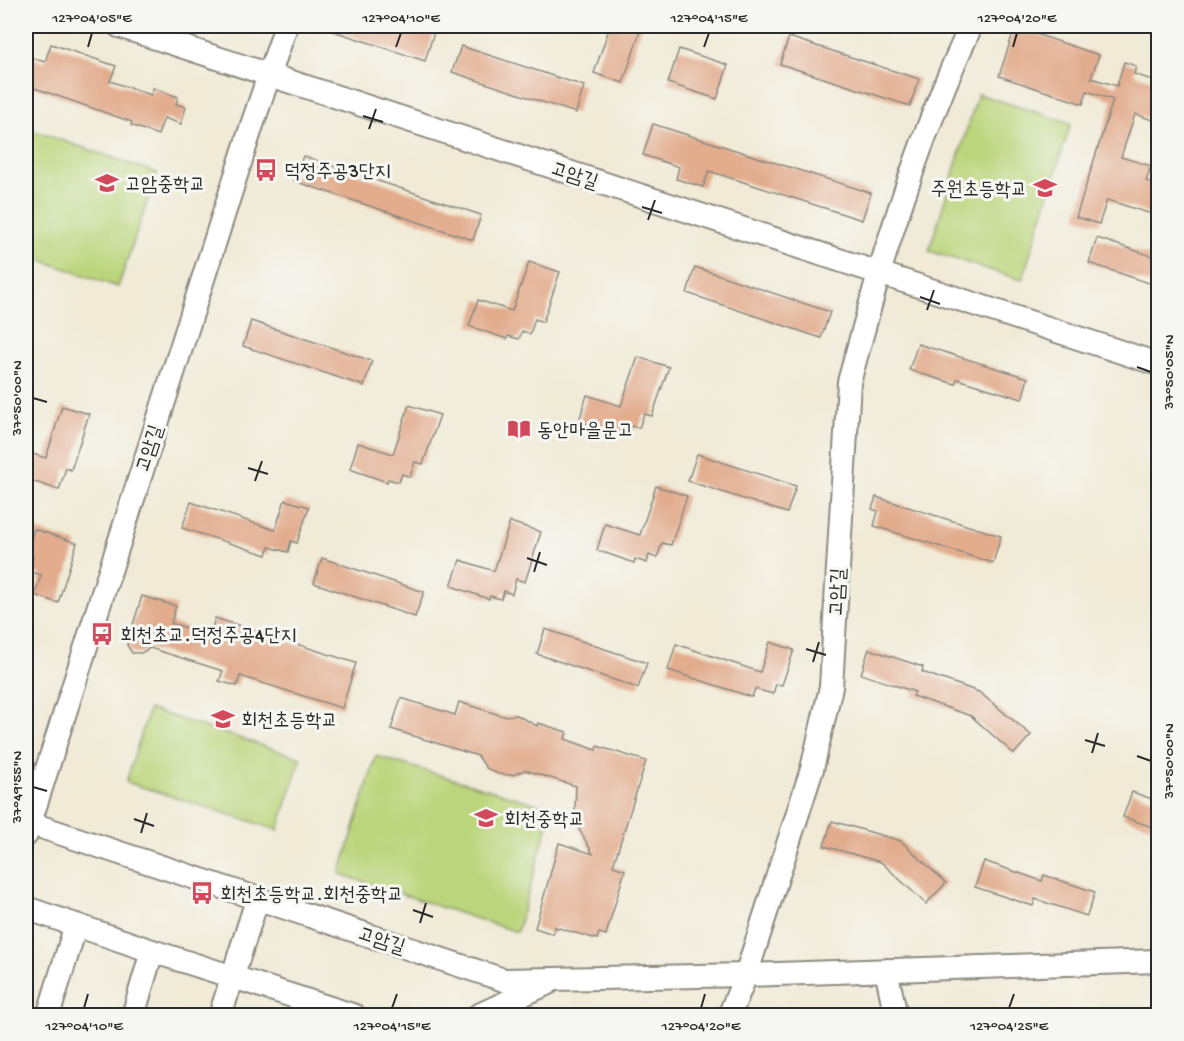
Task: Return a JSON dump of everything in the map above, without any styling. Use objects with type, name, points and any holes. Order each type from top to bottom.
[{"type":"street","name":"고암길","points":[[119,26],[1158,364]]},
{"type":"street","name":"고암길","points":[[286,26],[27,827],[258,897],[504,980],[560,977],[746,975],[1158,961]]},
{"type":"street","name":"고암길","points":[[746,975],[812,769],[831,687],[849,382],[907,181],[947,75],[970,26]]},
{"type":"street","points":[[220,1016],[258,897]]},
{"type":"street","points":[[26,908],[231,976],[306,1008],[355,1016]]},
{"type":"street","points":[[48,1016],[76,925]]},
{"type":"street","points":[[133,1016],[152,951]]},
{"type":"street","points":[[886,970],[896,1016]]},
{"type":"street","points":[[729,1016],[746,975]]},
{"type":"street","points":[[477,1016],[560,977]]},
{"type":"green space","points":[[978,94],[1071,123],[1022,280],[929,251]]},
{"type":"green space","points":[[26,128],[157,173],[118,287],[26,255]]},
{"type":"green space","points":[[149,709],[301,758],[278,830],[126,782]]},
{"type":"green space","points":[[376,756],[544,806],[550,818],[517,932],[340,874]]},
{"type":"building","points":[[324,26],[436,26],[425,61],[324,28]]},
{"type":"building","points":[[610,26],[642,26],[623,83],[594,73]]},
{"type":"building","points":[[1015,27],[1099,55],[1091,78],[1117,86],[1124,62],[1136,66],[1134,74],[1158,82],[1158,122],[1135,114],[1121,157],[1151,166],[1146,181],[1158,185],[1158,216],[1107,200],[1099,224],[1076,217],[1113,100],[1087,91],[1083,104],[999,76]]},
{"type":"building","points":[[789,37],[919,79],[910,106],[780,64]]},
{"type":"building","points":[[51,44],[116,66],[110,81],[151,95],[153,88],[178,97],[176,104],[186,107],[181,124],[164,118],[158,135],[131,125],[132,122],[26,85],[26,56],[45,62]]},
{"type":"building","points":[[461,46],[584,86],[576,113],[452,72]]},
{"type":"building","points":[[679,49],[728,65],[717,99],[668,83]]},
{"type":"building","points":[[653,124],[871,193],[862,220],[709,171],[703,187],[676,179],[679,167],[643,155]]},
{"type":"building","points":[[303,156],[481,215],[473,240],[294,181]]},
{"type":"building","points":[[1097,238],[1158,258],[1158,286],[1089,263]]},
{"type":"building","points":[[529,262],[560,272],[543,322],[535,319],[530,334],[522,331],[519,339],[508,336],[507,339],[469,326],[478,300],[512,311]]},
{"type":"building","points":[[695,267],[830,312],[821,338],[687,293]]},
{"type":"building","points":[[251,321],[372,361],[364,386],[243,346]]},
{"type":"building","points":[[918,344],[1028,378],[1022,399],[957,379],[955,384],[909,370]]},
{"type":"building","points":[[638,357],[669,367],[652,416],[644,414],[639,428],[631,426],[628,434],[617,431],[616,434],[579,421],[587,395],[621,406]]},
{"type":"building","points":[[409,405],[440,415],[423,464],[415,462],[410,477],[402,474],[399,482],[388,479],[387,482],[350,469],[358,443],[393,454]]},
{"type":"building","points":[[62,406],[89,414],[71,470],[66,468],[59,490],[26,479],[26,452],[46,458]]},
{"type":"building","points":[[697,454],[796,486],[787,513],[688,481]]},
{"type":"building","points":[[656,486],[687,496],[671,545],[662,543],[657,558],[649,555],[647,563],[635,559],[634,563],[597,550],[605,524],[640,535]]},
{"type":"building","points":[[876,497],[1001,536],[993,563],[874,526],[878,511],[872,509]]},
{"type":"building","points":[[285,500],[309,507],[297,543],[291,541],[288,552],[269,547],[267,555],[182,528],[191,502],[275,530]]},
{"type":"building","points":[[510,522],[541,532],[525,582],[516,579],[512,594],[504,591],[501,599],[490,596],[489,599],[451,586],[460,560],[494,571]]},
{"type":"building","points":[[34,529],[77,543],[58,603],[35,595],[41,575],[28,571],[33,557],[26,555]]},
{"type":"building","points":[[322,558],[424,592],[415,617],[314,583]]},
{"type":"building","points":[[142,596],[176,606],[171,623],[210,635],[215,618],[356,663],[342,708],[240,676],[237,686],[219,681],[223,671],[150,648],[141,653],[132,653],[127,645]]},
{"type":"building","points":[[545,629],[647,663],[638,688],[537,654]]},
{"type":"building","points":[[770,642],[794,650],[782,685],[776,684],[773,694],[755,689],[752,697],[668,670],[676,644],[760,672]]},
{"type":"building","points":[[869,649],[923,667],[922,672],[979,692],[1031,735],[1014,754],[971,716],[913,696],[915,692],[861,674]]},
{"type":"building","points":[[401,698],[455,715],[459,702],[503,716],[517,715],[537,726],[538,723],[567,732],[565,739],[596,750],[597,746],[646,761],[613,866],[625,870],[606,935],[599,933],[597,939],[555,927],[553,934],[535,928],[559,843],[593,854],[579,829],[575,809],[576,786],[525,770],[512,775],[498,774],[486,768],[478,756],[391,729]]},
{"type":"building","points":[[1132,792],[1158,801],[1158,829],[1123,817]]},
{"type":"building","points":[[832,821],[901,841],[946,883],[926,904],[881,862],[824,846]]},
{"type":"building","points":[[984,861],[1042,881],[1044,875],[1095,892],[1087,916],[1035,899],[1033,906],[975,887]]},
{"type":"place","name":"덕정주공3단지","points":[[266,170]]},
{"type":"place","name":"고암중학교","points":[[107,183]]},
{"type":"place","name":"주원초등학교","points":[[1045,188]]},
{"type":"place","name":"동안마을문고","points":[[519,429]]},
{"type":"place","name":"회천초교.덕정주공4단지","points":[[102,634]]},
{"type":"place","name":"회천초등학교","points":[[223,719]]},
{"type":"place","name":"회천중학교","points":[[486,818]]},
{"type":"place","name":"회천초등학교.회천중학교","points":[[202,893]]}]
